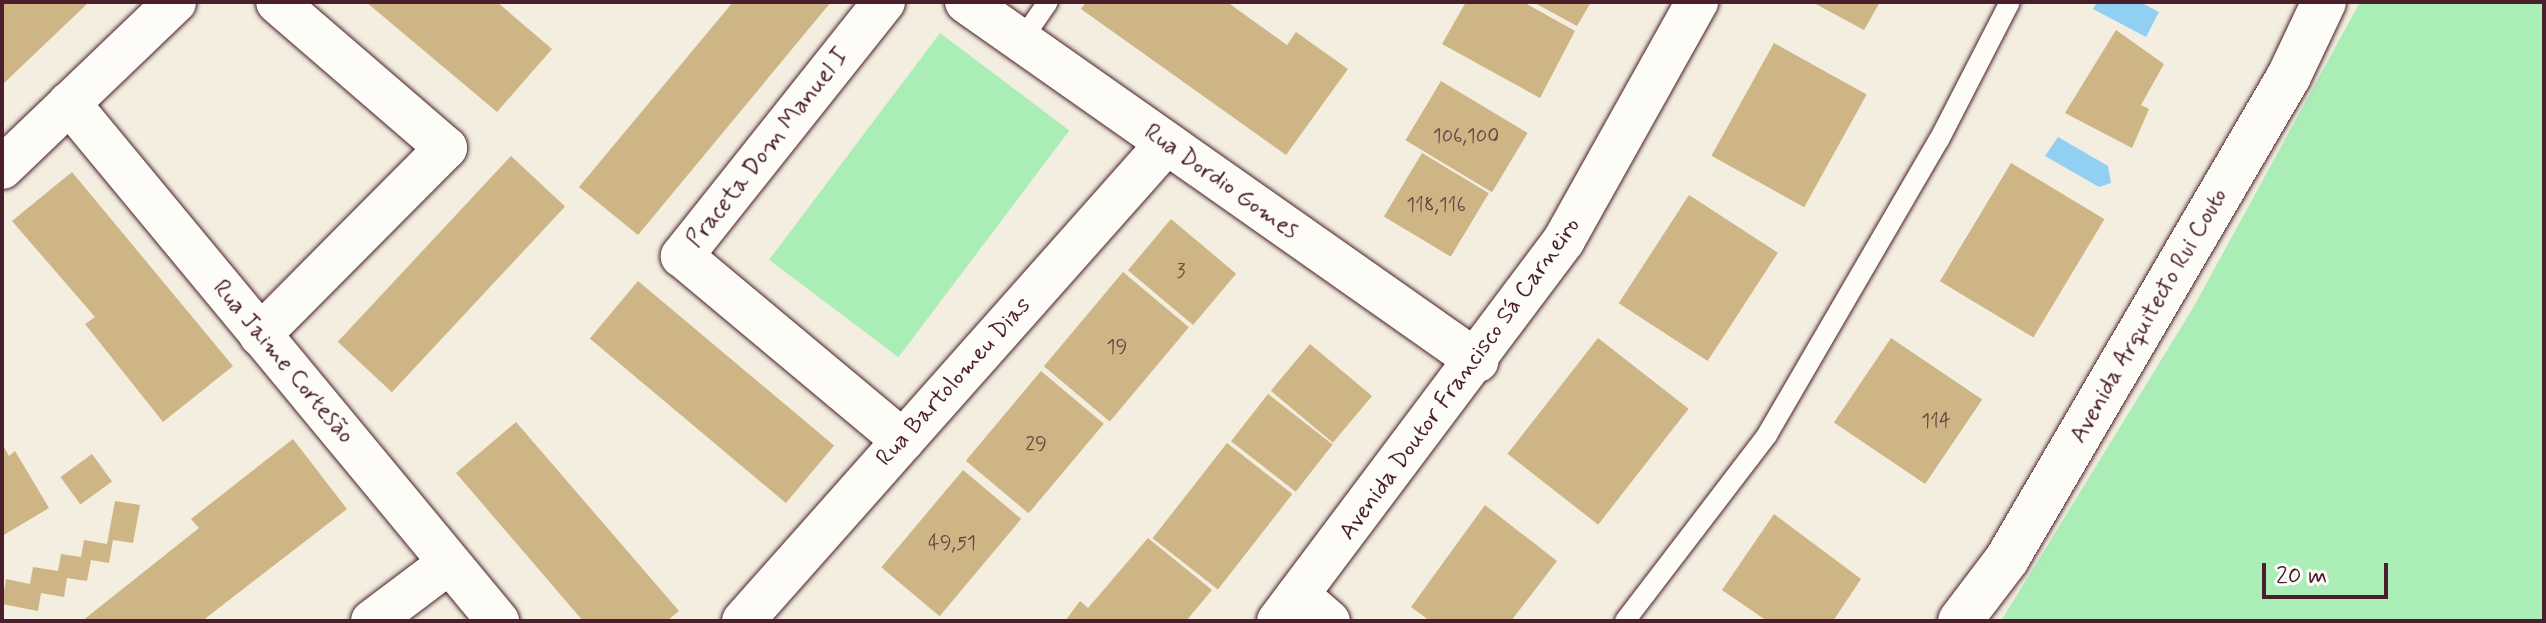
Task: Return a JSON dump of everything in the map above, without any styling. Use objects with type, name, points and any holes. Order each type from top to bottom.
[{"type":"street","points":[[2,168],[175,2]]},
{"type":"street","points":[[260,335],[446,148],[277,2]]},
{"type":"street","name":"Praceta Dom Manuel I","points":[[884,2],[682,256],[903,441]]},
{"type":"street","name":"Rua Dordio Gomes","points":[[966,2],[1477,361]]},
{"type":"street","name":"Avenida Doutor Francisco Sá Carneiro","points":[[1303,613],[1564,240],[1697,2]]},
{"type":"street","name":"Avenida Arquitecto Rui Couto","points":[[1960,621],[2007,559],[2289,76],[2324,2]]},
{"type":"street","name":"Rua Jaime Cortesão","points":[[69,103],[498,621]]},
{"type":"street","name":"Rua Bartolomeu Dias","points":[[743,621],[1166,144]]},
{"type":"street","points":[[372,621],[449,563]]},
{"type":"lane","points":[[1021,41],[1048,2]]},
{"type":"lane","points":[[1625,621],[1767,435],[1939,140],[2010,2]]},
{"type":"green space","points":[[2360,2],[2544,2],[2544,621],[2001,621],[2193,308]]},
{"type":"green space","points":[[940,33],[1069,130],[898,357],[769,260]]},
{"type":"water","points":[[2097,2],[2140,2],[2159,12],[2146,37],[2093,9]]},
{"type":"water","points":[[2058,137],[2108,166],[2111,183],[2099,187],[2045,156]]},
{"type":"building","points":[[2,2],[89,2],[2,85]]},
{"type":"building","points":[[366,2],[497,2],[552,49],[497,112]]},
{"type":"building","points":[[733,2],[831,2],[638,235],[579,187]]},
{"type":"building","points":[[1086,2],[1227,2],[1287,45],[1296,32],[1348,69],[1286,155],[1081,9]]},
{"type":"building","points":[[1466,2],[1523,2],[1575,31],[1540,98],[1442,44]]},
{"type":"building","points":[[1533,2],[1591,2],[1577,26]]},
{"type":"building","points":[[1812,2],[1880,2],[1864,30]]},
{"type":"building","points":[[2116,30],[2164,64],[2141,105],[2149,109],[2132,148],[2065,113]]},
{"type":"building","points":[[1774,43],[1867,94],[1804,207],[1711,156]]},
{"type":"building","points":[[1441,81],[1528,133],[1492,192],[1405,140]]},
{"type":"building","points":[[1422,153],[1489,193],[1451,257],[1384,216]]},
{"type":"building","points":[[511,156],[565,206],[392,392],[338,342]]},
{"type":"building","points":[[2011,163],[2104,219],[2033,337],[1940,281]]},
{"type":"building","points":[[72,172],[233,366],[163,422],[85,324],[95,317],[12,221]]},
{"type":"building","points":[[1689,195],[1778,253],[1708,361],[1619,303]]},
{"type":"building","points":[[1171,219],[1236,274],[1193,325],[1128,270]]},
{"type":"building","points":[[1123,272],[1189,327],[1110,422],[1044,366]]},
{"type":"building","points":[[638,281],[834,446],[786,503],[590,338]]},
{"type":"building","points":[[1598,338],[1689,409],[1598,525],[1507,454]]},
{"type":"building","points":[[1891,338],[1982,400],[1925,484],[1834,423]]},
{"type":"building","points":[[1310,344],[1372,396],[1333,443],[1271,391]]},
{"type":"building","points":[[1041,371],[1104,424],[1029,513],[966,461]]},
{"type":"building","points":[[1268,394],[1333,444],[1296,492],[1231,441]]},
{"type":"building","points":[[516,422],[679,611],[667,621],[583,621],[456,473]]},
{"type":"building","points":[[293,439],[347,509],[202,621],[82,621],[199,528],[191,519]]},
{"type":"building","points":[[1227,443],[1292,494],[1218,589],[1153,538]]},
{"type":"building","points":[[2,444],[9,456],[15,451],[49,508],[2,536]]},
{"type":"building","points":[[92,454],[112,482],[80,504],[60,477]]},
{"type":"building","points":[[963,470],[1021,519],[940,616],[881,567]]},
{"type":"building","points":[[115,501],[140,505],[133,543],[113,540],[109,563],[91,560],[87,581],[67,578],[64,597],[41,593],[38,611],[2,604],[6,579],[30,584],[33,567],[58,571],[61,554],[81,557],[84,540],[107,544]]},
{"type":"building","points":[[1485,505],[1557,561],[1511,621],[1430,621],[1411,607]]},
{"type":"building","points":[[1774,514],[1861,579],[1833,621],[1767,621],[1722,590]]},
{"type":"building","points":[[1148,538],[1212,590],[1186,621],[1065,621],[1080,601],[1088,608]]}]
